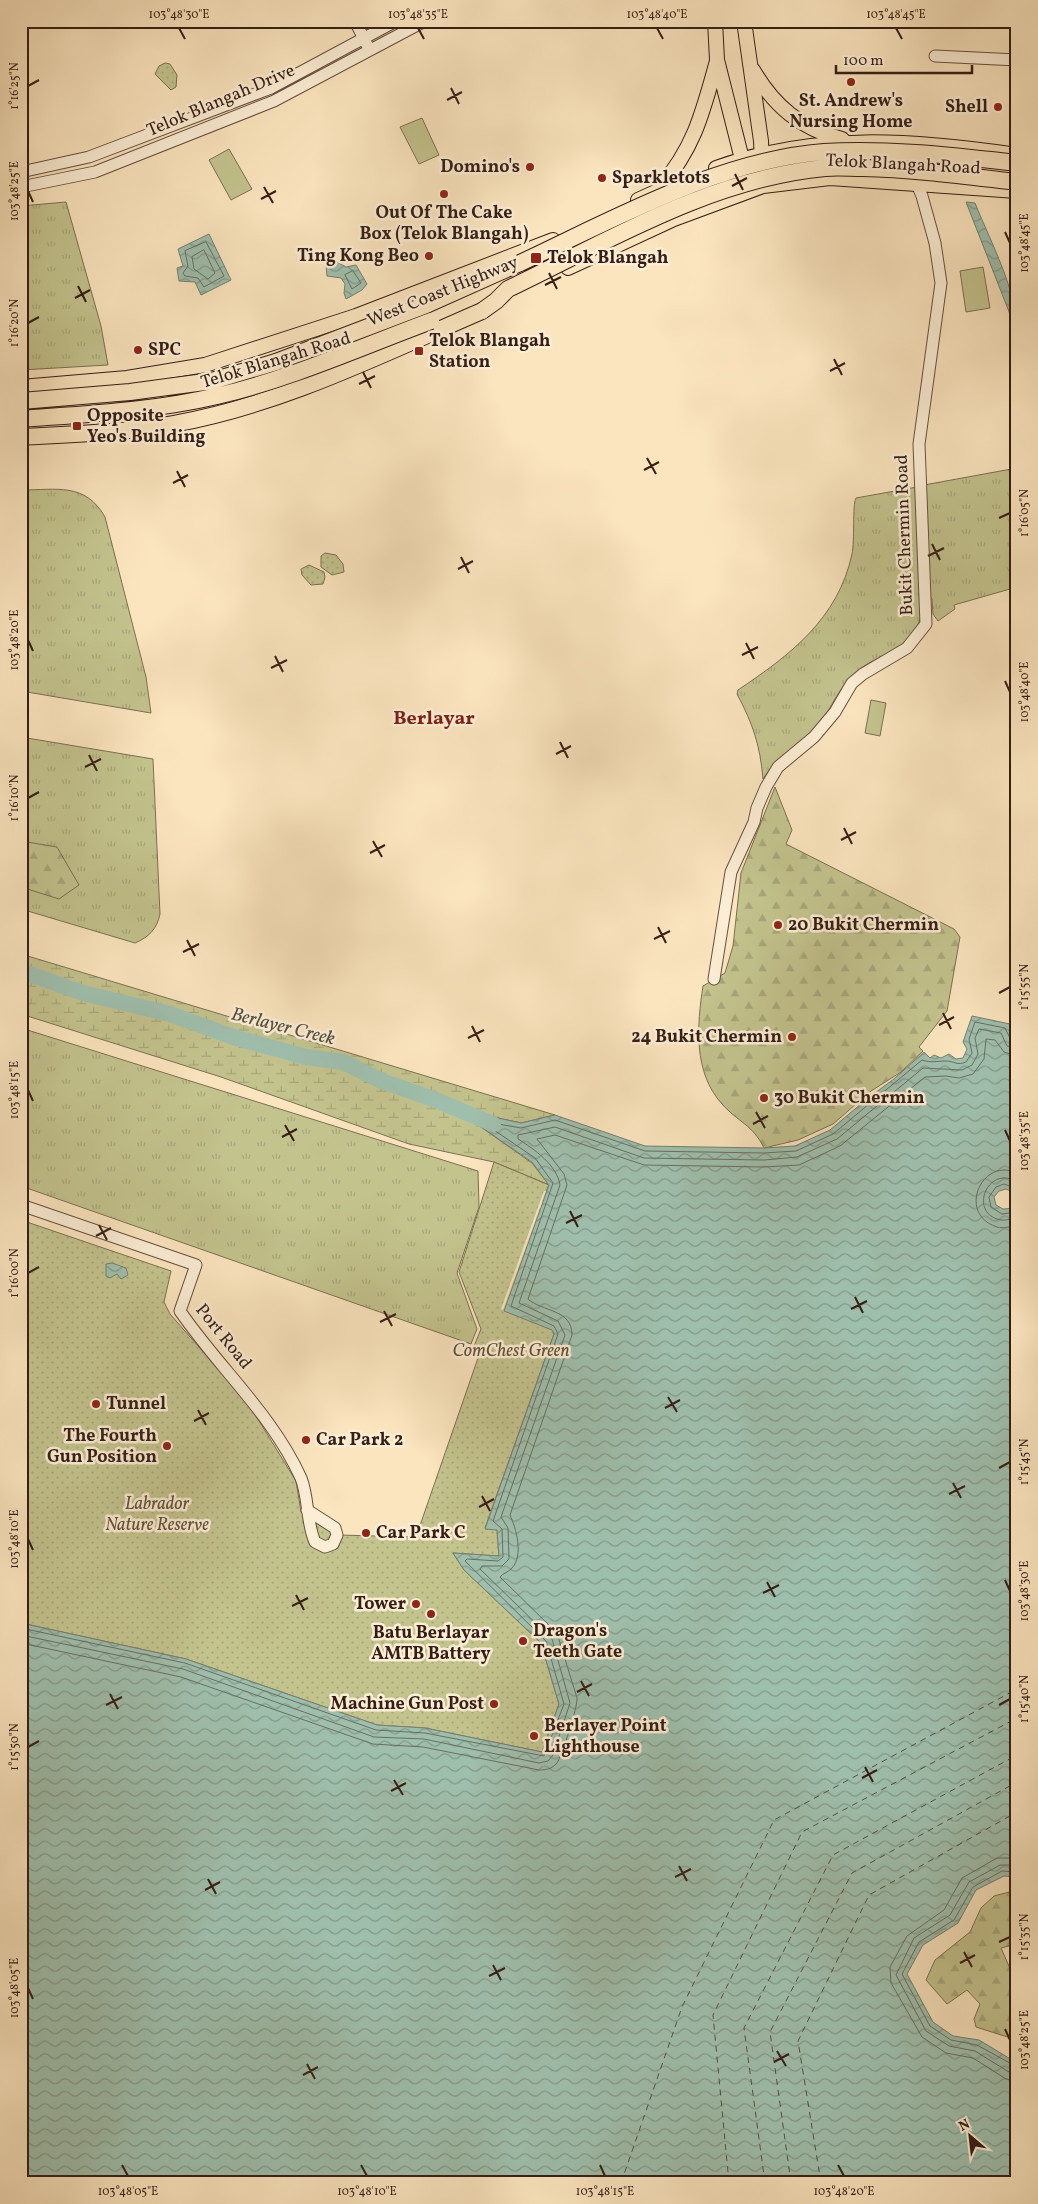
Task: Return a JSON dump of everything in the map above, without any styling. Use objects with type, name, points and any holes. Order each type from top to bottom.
[{"type":"highway","name":"West Coast Highway","points":[[21,401],[130,392],[212,381],[276,362],[426,305],[681,189],[738,168],[786,157],[824,152],[893,152],[1017,163]]},
{"type":"highway","name":"West Coast Highway","points":[[21,419],[134,409],[216,396],[281,377],[381,340],[508,289],[713,193],[764,177],[836,168],[899,169],[1017,182]]},
{"type":"highway","points":[[21,436],[95,433],[174,424],[282,394],[482,310],[496,301],[508,289]]},
{"type":"main road","points":[[715,21],[717,60],[748,189]]},
{"type":"main road","points":[[744,21],[762,153],[763,186]]},
{"type":"main road","points":[[658,189],[678,166],[694,138],[717,60]]},
{"type":"main road","points":[[751,67],[766,90],[790,116],[813,130],[852,141]]},
{"type":"main road","name":"Telok Blangah Road","points":[[21,387],[127,378],[204,365],[356,316],[583,228],[658,189],[762,153],[817,144],[852,141],[893,142],[1017,155]]},
{"type":"main road","name":"Telok Blangah Road","points":[[21,424],[216,401],[324,369],[475,311],[674,219],[748,189],[830,178],[917,182],[1017,191]]},
{"type":"main road","points":[[583,228],[592,229],[599,235],[602,243],[602,252]]},
{"type":"main road","points":[[70,384],[77,393],[77,418]]},
{"type":"street","points":[[355,21],[371,50]]},
{"type":"street","name":"Telok Blangah Drive","points":[[21,172],[89,157],[271,88],[396,21]]},
{"type":"street","name":"Telok Blangah Drive","points":[[21,187],[95,172],[274,101],[425,21]]},
{"type":"street","points":[[935,56],[1017,60]]},
{"type":"street","name":"Bukit Chermin Road","points":[[714,979],[731,872],[754,822],[757,808],[766,787],[778,767],[814,738],[835,712],[852,684],[863,674],[908,648],[926,624],[919,444],[940,283],[935,243],[917,182],[905,156],[893,142]]},
{"type":"street","name":"Port Road","points":[[21,1205],[196,1264],[180,1311],[253,1401],[266,1421],[301,1480],[313,1535]]},
{"type":"street","points":[[307,1510],[325,1523],[332,1525],[336,1530],[337,1536],[332,1544],[321,1546],[315,1542],[313,1535],[316,1526],[325,1523]]},
{"type":"green space","points":[[165,63],[170,64],[177,75],[176,87],[171,90],[155,74],[159,66]]},
{"type":"green space","points":[[422,118],[439,155],[419,164],[400,127]]},
{"type":"green space","points":[[229,149],[252,189],[231,200],[209,160]]},
{"type":"green space","points":[[66,202],[101,326],[108,365],[21,370],[21,206]]},
{"type":"green space","points":[[983,267],[990,308],[966,312],[960,271]]},
{"type":"green space","points":[[1017,468],[1017,591],[1010,589],[954,605],[955,609],[938,621],[933,614],[932,599],[929,595],[924,485]]},
{"type":"green space","points":[[917,487],[923,609],[918,625],[903,644],[864,666],[853,675],[841,689],[811,735],[779,760],[763,779],[755,735],[737,694],[738,690],[793,649],[809,633],[836,598],[852,554],[856,498]]},
{"type":"green space","points":[[58,489],[79,493],[97,506],[105,517],[146,677],[151,713],[21,691],[21,490]]},
{"type":"green space","points":[[325,553],[336,555],[343,564],[344,572],[332,575],[321,567],[321,556]]},
{"type":"green space","points":[[309,565],[324,572],[323,584],[311,585],[302,575],[301,569]]},
{"type":"green space","points":[[871,700],[886,703],[880,736],[865,733]]},
{"type":"green space","points":[[21,737],[153,759],[160,914],[152,932],[144,938],[135,943],[21,909]]},
{"type":"green space","points":[[775,787],[792,830],[786,844],[954,929],[960,937],[947,1011],[919,1047],[923,1051],[901,1072],[871,1091],[833,1124],[798,1140],[764,1148],[755,1134],[722,1104],[706,1078],[699,1048],[699,1016],[703,986],[725,973],[733,946],[741,873]]},
{"type":"green space","points":[[21,841],[57,847],[79,885],[59,899],[21,887]]},
{"type":"green space","points":[[21,954],[555,1115],[521,1123],[475,1113],[471,1120],[532,1163],[549,1185],[494,1162],[409,1144],[221,1077],[21,1014]]},
{"type":"green space","points":[[21,1028],[478,1171],[479,1207],[457,1273],[477,1329],[471,1344],[21,1186]]},
{"type":"green space","name":"Labrador Nature Reserve","points":[[494,1162],[549,1185],[539,1208],[554,1334],[485,1528],[497,1529],[499,1556],[453,1553],[464,1570],[541,1643],[559,1704],[542,1752],[425,1728],[377,1725],[186,1659],[21,1623],[21,1220],[171,1271],[164,1302],[170,1314],[248,1403],[296,1481],[301,1512],[325,1523],[337,1535],[416,1537],[478,1358],[472,1351],[481,1329],[459,1272]]},
{"type":"green space","points":[[1017,1890],[1017,1944],[1001,1948],[1012,1973],[1017,1974],[1017,2040],[976,2027],[974,2019],[980,2004],[967,1990],[947,2004],[926,1980],[935,1960],[970,1932],[981,1908],[994,1896]]},
{"type":"water","points":[[966,202],[975,203],[1002,267],[1013,300],[1017,332]]},
{"type":"water","points":[[209,234],[231,280],[201,295],[195,282],[179,281],[177,268],[183,266],[178,249]]},
{"type":"water","points":[[335,261],[346,267],[356,265],[367,284],[362,290],[346,299],[344,293],[345,284],[341,278],[327,276],[326,265]]},
{"type":"water","points":[[972,1016],[1010,1024],[1017,1043],[1017,1194],[1006,1189],[999,1191],[994,1197],[996,1205],[1003,1209],[1017,1208],[1017,1877],[1004,1876],[976,1890],[958,1923],[923,1945],[907,1974],[933,2022],[953,2036],[979,2040],[1017,2063],[1017,2183],[21,2183],[21,1623],[186,1659],[377,1725],[425,1728],[542,1752],[559,1704],[541,1643],[464,1570],[453,1553],[499,1556],[497,1530],[485,1529],[554,1334],[552,1330],[504,1311],[549,1185],[532,1162],[471,1120],[475,1113],[521,1123],[555,1115],[645,1146],[764,1148],[795,1146],[830,1130],[894,1079],[924,1052],[930,1058],[934,1055],[941,1058],[949,1054],[956,1059],[963,1058],[967,1049],[963,1042]]},
{"type":"water","points":[[112,1263],[126,1268],[128,1275],[121,1279],[117,1274],[110,1278],[106,1276],[106,1264]]},
{"type":"pier","points":[[544,1191],[546,1191],[503,1310],[501,1309]]},
{"type":"waterway","name":"Berlayer Creek","points":[[21,971],[83,993],[170,1014],[233,1037],[306,1057],[343,1062],[382,1081],[436,1100],[493,1124]]},
{"type":"ferry route","points":[[621,2183],[682,2007],[774,1820],[1017,1689]]},
{"type":"ferry route","points":[[729,2183],[713,2015],[802,1832],[1017,1718]]},
{"type":"ferry route","points":[[765,2183],[744,2028],[833,1855],[1017,1755]]},
{"type":"ferry route","points":[[791,2183],[770,2032],[852,1873],[1017,1782]]},
{"type":"ferry route","points":[[821,2183],[798,2041],[869,1895],[1017,1812]]},
{"type":"place","name":"St. Andrew's Nursing Home","points":[[851,82]]},
{"type":"place","name":"Shell","points":[[998,107]]},
{"type":"place","name":"Domino's","points":[[530,167]]},
{"type":"place","name":"Sparkletots","points":[[602,178]]},
{"type":"place","name":"Out Of The Cake Box (Telok Blangah)","points":[[444,194]]},
{"type":"place","name":"Ting Kong Beo","points":[[429,256]]},
{"type":"place","name":"Telok Blangah","points":[[536,258]]},
{"type":"place","name":"SPC","points":[[138,350]]},
{"type":"place","name":"Telok Blangah Station","points":[[419,351]]},
{"type":"place","name":"Opposite Yeo's Building","points":[[77,426]]},
{"type":"place","name":"20 Bukit Chermin","points":[[778,925]]},
{"type":"place","name":"24 Bukit Chermin","points":[[792,1037]]},
{"type":"place","name":"30 Bukit Chermin","points":[[764,1098]]},
{"type":"place","name":"Tunnel","points":[[96,1404]]},
{"type":"place","name":"Car Park 2","points":[[306,1440]]},
{"type":"place","name":"The Fourth Gun Position","points":[[167,1446]]},
{"type":"place","name":"Car Park C","points":[[366,1533]]},
{"type":"place","name":"Tower","points":[[416,1604]]},
{"type":"place","name":"Batu Berlayar AMTB Battery","points":[[431,1614]]},
{"type":"place","name":"Dragon's Teeth Gate","points":[[523,1641]]},
{"type":"place","name":"Machine Gun Post","points":[[494,1704]]},
{"type":"place","name":"Berlayer Point Lighthouse","points":[[534,1736]]},
{"type":"district","name":"Berlayar","points":[[434,719]]},
{"type":"park label","name":"ComChest Green","points":[[511,1351]]}]
